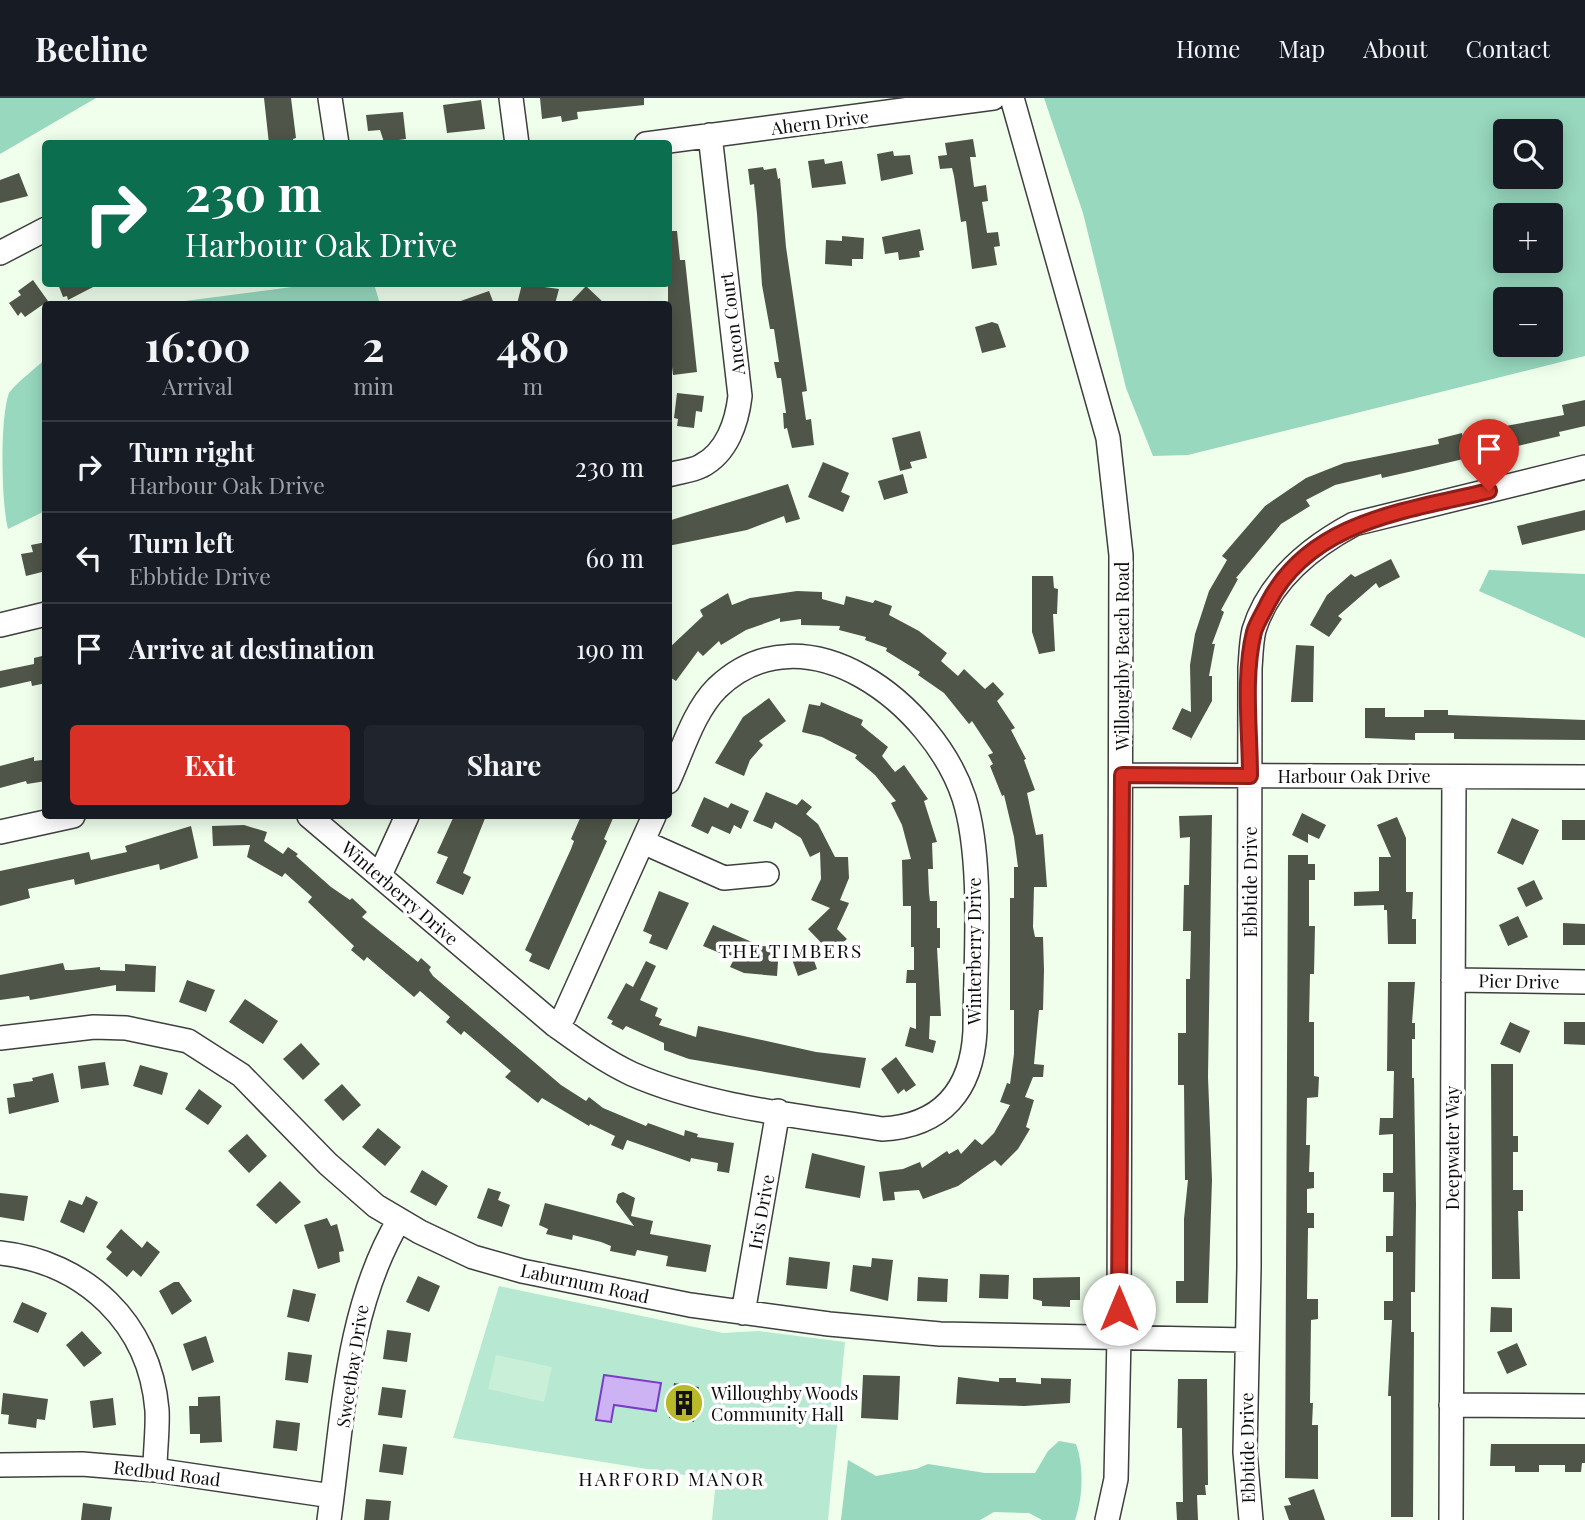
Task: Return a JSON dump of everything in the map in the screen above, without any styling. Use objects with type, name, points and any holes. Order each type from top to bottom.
[{"type":"street","points":[[330,98],[336,140]]},
{"type":"street","points":[[512,98],[517,140]]},
{"type":"street","name":"Ahern Drive","points":[[672,140],[993,98]]},
{"type":"street","name":"Willoughby Beach Road","points":[[1012,98],[1092,377],[1114,473],[1121,555],[1119,1336],[1116,1479],[1107,1520]]},
{"type":"street","name":"Ancon Court","points":[[672,474],[702,466],[723,446],[737,421],[740,396],[710,135]]},
{"type":"street","points":[[0,253],[42,231]]},
{"type":"street","name":"Ebbtide Drive","points":[[1251,1520],[1245,1452],[1250,668],[1255,630],[1275,589],[1297,564],[1323,541],[1354,524],[1585,467]]},
{"type":"street","points":[[0,625],[42,615]]},
{"type":"street","name":"Winterberry Drive","points":[[313,819],[555,1026],[591,1051],[631,1073],[671,1088],[778,1111],[882,1129],[906,1128],[930,1119],[963,1082],[974,1056],[975,1031],[974,840],[957,779],[934,741],[899,701],[849,670],[809,657],[785,656],[758,663],[737,673],[716,689],[701,709],[672,773]]},
{"type":"street","name":"Harbour Oak Drive","points":[[1122,775],[1585,777]]},
{"type":"street","name":"Deepwater Way","points":[[1451,1520],[1454,777]]},
{"type":"street","points":[[0,832],[59,819]]},
{"type":"street","points":[[380,875],[406,819]]},
{"type":"street","points":[[555,1026],[564,1016],[653,819]]},
{"type":"street","points":[[643,842],[724,878],[767,874]]},
{"type":"street","name":"Pier Drive","points":[[1453,980],[1585,982]]},
{"type":"street","name":"Laburnum Road","points":[[0,1038],[94,1027],[126,1028],[188,1041],[241,1075],[328,1164],[376,1206],[473,1257],[522,1271],[690,1306],[940,1334],[1247,1340]]},
{"type":"street","name":"Iris Drive","points":[[743,1313],[778,1111]]},
{"type":"street","name":"Sweetbay Drive","points":[[329,1520],[363,1297],[384,1244],[399,1220]]},
{"type":"street","points":[[0,1254],[29,1256],[54,1265],[73,1275],[116,1308],[141,1348],[151,1377],[157,1411],[155,1470]]},
{"type":"street","points":[[1451,1405],[1585,1406]]},
{"type":"street","name":"Redbud Road","points":[[0,1465],[82,1464],[155,1470],[332,1496]]},
{"type":"green space","points":[[0,98],[96,98],[0,154]]},
{"type":"green space","points":[[1044,98],[1585,98],[1585,356],[1188,455],[1153,456],[1126,388],[1083,213]]},
{"type":"green space","points":[[292,287],[375,287],[379,301],[185,301]]},
{"type":"green space","points":[[42,362],[42,512],[8,529],[2,460],[6,405],[13,389]]},
{"type":"green space","points":[[1489,570],[1585,574],[1585,638],[1479,591]]},
{"type":"green space","points":[[499,1286],[723,1333],[759,1331],[845,1342],[828,1520],[712,1520],[716,1480],[453,1438]]},
{"type":"green space","points":[[496,1355],[552,1367],[544,1402],[488,1389]]},
{"type":"green space","points":[[1059,1441],[1076,1444],[1079,1453],[1082,1482],[1075,1520],[1042,1520],[1029,1513],[994,1512],[980,1520],[841,1520],[848,1460],[876,1476],[916,1469],[928,1464],[985,1473],[1035,1473],[1048,1451]]},
{"type":"shaded area","points":[[604,1375],[661,1383],[656,1411],[614,1405],[611,1422],[596,1420]]},
{"type":"building","points":[[264,98],[291,98],[296,138],[269,140]]},
{"type":"building","points":[[540,98],[644,98],[644,105],[577,112],[578,119],[562,122],[561,116],[542,119]]},
{"type":"building","points":[[481,100],[485,129],[447,133],[443,105]]},
{"type":"building","points":[[403,112],[406,139],[383,140],[380,130],[368,131],[366,115]]},
{"type":"building","points":[[973,139],[976,157],[970,157],[974,187],[986,185],[988,201],[982,202],[987,233],[998,232],[1000,246],[994,247],[997,265],[972,269],[966,221],[961,222],[952,168],[940,169],[938,156],[947,155],[945,143]]},
{"type":"building","points":[[893,151],[894,156],[910,155],[913,174],[881,181],[877,154]]},
{"type":"building","points":[[824,159],[825,164],[842,161],[846,184],[812,188],[808,161]]},
{"type":"building","points":[[763,167],[764,170],[776,168],[778,179],[780,178],[786,247],[807,391],[802,392],[806,420],[811,419],[814,445],[792,448],[787,428],[784,429],[783,413],[786,413],[781,378],[777,378],[774,362],[779,362],[774,329],[770,329],[762,285],[754,184],[750,185],[748,169]]},
{"type":"building","points":[[19,173],[28,196],[0,203],[0,180]]},
{"type":"building","points":[[920,229],[924,250],[919,251],[920,257],[899,260],[898,252],[885,254],[882,237]]},
{"type":"building","points":[[672,231],[677,231],[680,260],[685,260],[697,372],[673,375],[672,301],[668,301],[668,287],[672,287]]},
{"type":"building","points":[[842,236],[864,238],[863,259],[852,259],[852,266],[825,264],[826,240],[842,241]]},
{"type":"building","points":[[33,280],[48,301],[42,301],[42,305],[25,317],[21,312],[18,316],[9,303],[21,295],[18,291]]},
{"type":"building","points":[[59,287],[93,287],[68,300],[67,296],[63,297]]},
{"type":"building","points":[[521,287],[559,289],[556,301],[518,301]]},
{"type":"building","points":[[587,287],[602,301],[572,301]]},
{"type":"building","points":[[489,291],[493,301],[461,301]]},
{"type":"building","points":[[992,322],[998,324],[1006,347],[982,353],[975,327]]},
{"type":"building","points":[[677,393],[704,396],[702,412],[696,411],[694,428],[677,426],[678,419],[674,418]]},
{"type":"building","points":[[1585,400],[1585,426],[1559,432],[1560,436],[1382,478],[1381,474],[1335,485],[1306,500],[1310,506],[1281,524],[1236,578],[1238,579],[1221,610],[1224,612],[1212,644],[1215,644],[1209,676],[1212,676],[1212,701],[1190,741],[1191,738],[1172,729],[1182,708],[1191,712],[1190,665],[1195,634],[1209,591],[1227,560],[1222,556],[1265,506],[1306,478],[1344,463],[1439,444],[1438,439],[1462,433],[1463,439],[1500,427],[1564,415],[1562,405]]},
{"type":"building","points":[[920,431],[927,458],[910,462],[912,468],[900,471],[892,438]]},
{"type":"building","points":[[823,462],[849,473],[841,492],[850,496],[843,512],[808,497]]},
{"type":"building","points":[[903,474],[908,493],[884,500],[878,481]]},
{"type":"building","points":[[788,484],[800,519],[786,523],[784,516],[747,530],[672,545],[672,520]]},
{"type":"building","points":[[1585,510],[1585,530],[1522,545],[1517,526]]},
{"type":"building","points":[[42,543],[42,572],[26,576],[21,554],[33,552],[31,545]]},
{"type":"building","points":[[1391,559],[1400,577],[1379,588],[1376,583],[1338,616],[1342,619],[1329,637],[1310,625],[1327,595],[1351,574],[1355,577]]},
{"type":"building","points":[[1032,576],[1053,576],[1054,588],[1058,589],[1057,614],[1053,614],[1055,651],[1039,654],[1032,632]]},
{"type":"building","points":[[797,591],[822,592],[822,599],[844,605],[846,596],[873,603],[875,600],[892,606],[889,615],[919,631],[947,653],[941,661],[958,676],[964,669],[985,689],[993,682],[1004,694],[997,701],[1015,728],[1011,730],[1026,759],[1024,760],[1035,790],[1027,793],[1036,835],[1043,834],[1047,887],[1034,887],[1033,927],[1035,937],[1043,937],[1044,970],[1043,1010],[1039,1010],[1034,1064],[1044,1065],[1043,1077],[1033,1077],[1025,1097],[1034,1100],[1026,1127],[1030,1129],[1018,1149],[1001,1166],[995,1160],[958,1186],[923,1199],[919,1190],[894,1192],[895,1200],[883,1201],[879,1172],[903,1169],[920,1162],[922,1168],[947,1151],[949,1154],[958,1149],[961,1154],[975,1139],[982,1145],[994,1133],[1010,1105],[1000,1102],[1007,1083],[1010,1084],[1014,1054],[1014,1010],[1010,1010],[1010,898],[1014,898],[1014,867],[1018,867],[1004,795],[1002,796],[990,766],[993,764],[988,755],[993,753],[972,721],[969,724],[944,693],[918,675],[920,672],[886,651],[887,648],[865,640],[866,637],[839,630],[840,626],[801,625],[801,619],[780,622],[780,618],[746,630],[721,645],[719,641],[703,656],[698,651],[676,681],[672,678],[672,645],[703,616],[700,610],[728,593],[732,605],[750,598]]},
{"type":"building","points":[[1296,645],[1314,646],[1313,702],[1291,702]]},
{"type":"building","points":[[42,656],[42,684],[32,686],[31,681],[0,688],[0,671],[34,664],[34,658]]},
{"type":"building","points":[[769,698],[786,721],[759,741],[763,745],[750,760],[744,776],[715,763],[743,717]]},
{"type":"building","points":[[821,702],[863,720],[861,725],[888,747],[882,756],[895,772],[904,765],[928,799],[924,801],[937,842],[932,843],[933,869],[928,869],[929,893],[930,901],[937,901],[937,928],[940,928],[940,948],[937,948],[941,1016],[930,1016],[929,1039],[936,1041],[933,1053],[905,1046],[910,1027],[916,1029],[916,983],[906,983],[907,970],[914,970],[914,947],[911,947],[911,906],[903,906],[902,860],[911,859],[902,825],[891,803],[896,801],[875,775],[855,758],[857,755],[822,737],[802,732],[809,704],[820,706]]},
{"type":"building","points":[[1365,708],[1385,708],[1385,717],[1424,717],[1424,710],[1448,710],[1448,715],[1585,720],[1585,740],[1454,739],[1454,733],[1415,733],[1415,740],[1365,738]]},
{"type":"building","points":[[34,757],[34,761],[42,760],[42,782],[27,784],[26,781],[0,788],[0,766]]},
{"type":"building","points":[[766,792],[797,805],[802,799],[812,807],[806,814],[818,824],[835,857],[848,857],[849,878],[840,900],[849,903],[837,929],[847,939],[831,953],[808,929],[830,908],[811,900],[821,879],[820,852],[810,857],[801,838],[775,822],[772,829],[753,821]]},
{"type":"building","points":[[704,797],[728,808],[731,803],[749,811],[741,829],[734,825],[730,834],[712,826],[708,834],[691,826]]},
{"type":"building","points":[[1302,813],[1326,825],[1319,839],[1308,834],[1308,843],[1292,835]]},
{"type":"building","points":[[1212,815],[1208,1077],[1212,1180],[1208,1303],[1176,1303],[1176,1281],[1184,1281],[1184,1219],[1188,1180],[1185,1180],[1184,1085],[1178,1085],[1178,1033],[1186,1033],[1186,979],[1190,979],[1191,931],[1183,931],[1184,885],[1189,885],[1190,837],[1180,838],[1179,816]]},
{"type":"building","points":[[1397,817],[1406,838],[1406,892],[1413,892],[1412,919],[1416,919],[1416,944],[1388,944],[1387,910],[1384,910],[1384,905],[1354,906],[1354,892],[1379,891],[1379,857],[1391,857],[1377,825]]},
{"type":"building","points":[[1512,818],[1539,830],[1523,865],[1497,853]]},
{"type":"building","points":[[453,819],[485,819],[463,873],[471,877],[463,895],[436,883],[448,857],[437,853]]},
{"type":"building","points":[[580,819],[613,819],[604,839],[607,841],[549,970],[529,961],[532,954],[525,950],[571,849],[574,841],[571,839]]},
{"type":"building","points":[[1562,820],[1585,820],[1585,840],[1562,840]]},
{"type":"building","points":[[244,825],[267,832],[264,841],[283,854],[288,847],[331,887],[350,900],[352,898],[367,912],[362,917],[418,962],[421,958],[431,967],[429,970],[433,976],[561,1085],[586,1101],[589,1097],[603,1108],[646,1126],[648,1123],[684,1136],[685,1130],[698,1134],[697,1137],[734,1143],[729,1173],[717,1171],[718,1163],[691,1158],[690,1162],[627,1140],[623,1150],[611,1145],[615,1136],[590,1124],[589,1126],[542,1098],[538,1103],[505,1077],[511,1071],[464,1031],[461,1035],[446,1022],[450,1017],[420,991],[414,997],[367,957],[364,961],[351,950],[354,946],[308,902],[312,897],[285,873],[282,877],[247,857],[250,845],[213,846],[212,826]]},
{"type":"building","points":[[191,826],[198,858],[160,870],[159,864],[75,885],[74,879],[28,889],[30,898],[0,906],[0,871],[89,852],[91,860],[127,852],[125,846]]},
{"type":"building","points":[[1288,855],[1308,855],[1308,864],[1315,864],[1315,880],[1309,880],[1309,926],[1315,926],[1309,1022],[1314,1022],[1314,1076],[1319,1077],[1318,1097],[1307,1098],[1306,1145],[1310,1145],[1309,1172],[1314,1172],[1314,1188],[1307,1189],[1307,1213],[1314,1213],[1314,1228],[1308,1228],[1307,1299],[1318,1299],[1318,1319],[1311,1320],[1310,1403],[1313,1403],[1312,1425],[1318,1425],[1318,1479],[1285,1478]]},
{"type":"building","points":[[1534,880],[1543,899],[1526,907],[1517,888]]},
{"type":"building","points":[[659,891],[689,903],[667,950],[649,943],[652,935],[643,931]]},
{"type":"building","points":[[1518,916],[1528,937],[1508,946],[1499,925]]},
{"type":"building","points":[[1563,923],[1585,924],[1585,945],[1563,945]]},
{"type":"building","points":[[713,925],[761,946],[779,947],[777,976],[744,973],[730,967],[734,959],[703,946]]},
{"type":"building","points":[[788,948],[810,949],[817,969],[798,976]]},
{"type":"building","points":[[646,961],[656,966],[640,1000],[658,1008],[655,1016],[662,1019],[659,1025],[696,1037],[698,1026],[816,1052],[866,1058],[860,1088],[689,1059],[664,1050],[664,1043],[626,1026],[623,1030],[611,1024],[613,1021],[607,1018],[626,983],[633,987]]},
{"type":"building","points":[[63,963],[65,970],[100,967],[100,970],[125,971],[125,964],[156,966],[155,992],[116,991],[116,985],[30,1000],[29,996],[0,1000],[0,975]]},
{"type":"building","points":[[187,980],[215,990],[206,1012],[179,1002]]},
{"type":"building","points":[[1388,982],[1415,982],[1412,1023],[1415,1023],[1415,1039],[1412,1039],[1412,1078],[1416,1205],[1415,1292],[1411,1292],[1411,1332],[1414,1332],[1413,1517],[1391,1517],[1391,1396],[1388,1396],[1392,1320],[1384,1320],[1384,1301],[1393,1301],[1393,1252],[1386,1252],[1386,1236],[1393,1236],[1394,1192],[1383,1192],[1383,1173],[1393,1173],[1393,1134],[1379,1135],[1380,1118],[1393,1118],[1394,1071],[1387,1071]]},
{"type":"building","points":[[245,999],[278,1021],[263,1044],[229,1022]]},
{"type":"building","points":[[1510,1022],[1530,1031],[1520,1053],[1500,1044]]},
{"type":"building","points":[[1564,1022],[1585,1022],[1585,1045],[1564,1044]]},
{"type":"building","points":[[301,1043],[320,1064],[303,1080],[283,1059]]},
{"type":"building","points":[[896,1057],[916,1085],[898,1094],[881,1069]]},
{"type":"building","points":[[105,1062],[109,1085],[81,1089],[78,1066]]},
{"type":"building","points":[[1491,1064],[1513,1064],[1513,1136],[1518,1136],[1518,1152],[1513,1152],[1513,1190],[1523,1190],[1523,1211],[1518,1211],[1520,1279],[1492,1279]]},
{"type":"building","points":[[140,1065],[168,1073],[162,1095],[133,1086]]},
{"type":"building","points":[[53,1073],[59,1102],[9,1114],[7,1098],[15,1097],[13,1084],[33,1081],[32,1078]]},
{"type":"building","points":[[342,1084],[361,1105],[343,1121],[324,1100]]},
{"type":"building","points":[[199,1089],[222,1106],[208,1125],[185,1109]]},
{"type":"building","points":[[378,1128],[401,1147],[385,1166],[362,1147]]},
{"type":"building","points":[[247,1134],[267,1156],[249,1173],[228,1151]]},
{"type":"building","points":[[812,1153],[865,1166],[860,1198],[805,1188]]},
{"type":"building","points":[[422,1170],[448,1186],[436,1206],[410,1192]]},
{"type":"building","points":[[280,1181],[301,1202],[276,1224],[256,1205]]},
{"type":"building","points":[[488,1188],[501,1192],[498,1200],[510,1205],[502,1227],[477,1218]]},
{"type":"building","points":[[623,1192],[635,1198],[631,1216],[653,1221],[650,1234],[711,1245],[706,1272],[666,1266],[668,1256],[637,1250],[635,1256],[610,1251],[611,1246],[573,1235],[572,1240],[546,1234],[548,1229],[539,1225],[545,1203],[634,1226],[616,1202],[618,1194]]},
{"type":"building","points":[[0,1193],[28,1196],[24,1221],[0,1217]]},
{"type":"building","points":[[86,1196],[98,1202],[84,1233],[60,1222],[69,1200],[82,1205]]},
{"type":"building","points":[[327,1218],[331,1226],[337,1224],[344,1251],[339,1252],[340,1262],[318,1269],[304,1225]]},
{"type":"building","points":[[121,1229],[142,1248],[147,1241],[160,1252],[141,1277],[133,1270],[127,1277],[106,1259],[112,1252],[106,1247]]},
{"type":"building","points":[[789,1257],[830,1262],[827,1289],[786,1285]]},
{"type":"building","points":[[872,1258],[893,1260],[888,1301],[850,1291],[853,1265],[871,1267]]},
{"type":"building","points":[[980,1274],[1009,1275],[1008,1299],[979,1298]]},
{"type":"building","points":[[418,1276],[440,1286],[429,1312],[406,1302]]},
{"type":"building","points":[[918,1277],[948,1279],[947,1302],[917,1301]]},
{"type":"building","points":[[1080,1277],[1080,1300],[1070,1300],[1070,1307],[1042,1306],[1042,1301],[1033,1299],[1033,1278]]},
{"type":"building","points":[[179,1282],[192,1301],[172,1315],[159,1291]]},
{"type":"building","points":[[293,1289],[316,1294],[309,1322],[287,1317]]},
{"type":"building","points":[[22,1302],[47,1313],[38,1333],[13,1322]]},
{"type":"building","points":[[1491,1307],[1512,1308],[1512,1332],[1490,1332]]},
{"type":"building","points":[[387,1330],[411,1333],[407,1362],[383,1359]]},
{"type":"building","points":[[82,1331],[102,1353],[84,1367],[66,1345]]},
{"type":"building","points":[[206,1336],[214,1362],[192,1371],[183,1344]]},
{"type":"building","points":[[1517,1343],[1527,1365],[1507,1374],[1497,1352]]},
{"type":"building","points":[[288,1352],[312,1355],[308,1383],[285,1380]]},
{"type":"building","points":[[863,1375],[900,1376],[898,1420],[861,1418]]},
{"type":"building","points":[[958,1377],[999,1382],[999,1378],[1016,1378],[1016,1382],[1041,1384],[1041,1378],[1071,1379],[1070,1403],[1024,1406],[956,1404]]},
{"type":"building","points":[[1178,1379],[1207,1379],[1208,1485],[1205,1485],[1206,1495],[1197,1495],[1198,1520],[1177,1520],[1176,1502],[1183,1502],[1182,1428],[1177,1428]]},
{"type":"building","name":"Willoughby Woods Community Hall","points":[[674,1383],[699,1387],[694,1422],[669,1418]]},
{"type":"building","points":[[382,1387],[406,1390],[402,1418],[378,1415]]},
{"type":"building","points":[[3,1393],[48,1399],[45,1420],[37,1419],[36,1428],[8,1424],[9,1415],[1,1414]]},
{"type":"building","points":[[220,1396],[222,1442],[200,1443],[200,1434],[190,1434],[189,1406],[198,1406],[198,1397]]},
{"type":"building","points":[[113,1398],[116,1425],[93,1428],[90,1401]]},
{"type":"building","points":[[276,1420],[300,1423],[297,1451],[273,1448]]},
{"type":"building","points":[[383,1444],[407,1447],[403,1475],[379,1472]]},
{"type":"building","points":[[1491,1444],[1585,1444],[1585,1463],[1582,1463],[1581,1472],[1565,1472],[1565,1465],[1539,1465],[1539,1472],[1515,1472],[1515,1466],[1490,1466]]},
{"type":"building","points":[[1314,1489],[1325,1520],[1289,1520],[1284,1506],[1291,1505],[1288,1498]]},
{"type":"building","points":[[366,1499],[391,1501],[389,1520],[364,1520]]},
{"type":"building","points":[[83,1503],[112,1507],[110,1520],[81,1520]]},
{"type":"place","name":"Willoughby Woods Community Hall","points":[[684,1403]]},
{"type":"district","name":"THE TIMBERS","points":[[791,950]]},
{"type":"district","name":"HARFORD MANOR","points":[[672,1478]]},
{"type":"route","points":[[1119,1309],[1122,775],[1250,776],[1250,668],[1255,630],[1275,589],[1297,564],[1323,541],[1354,524],[1489,491]]}]
